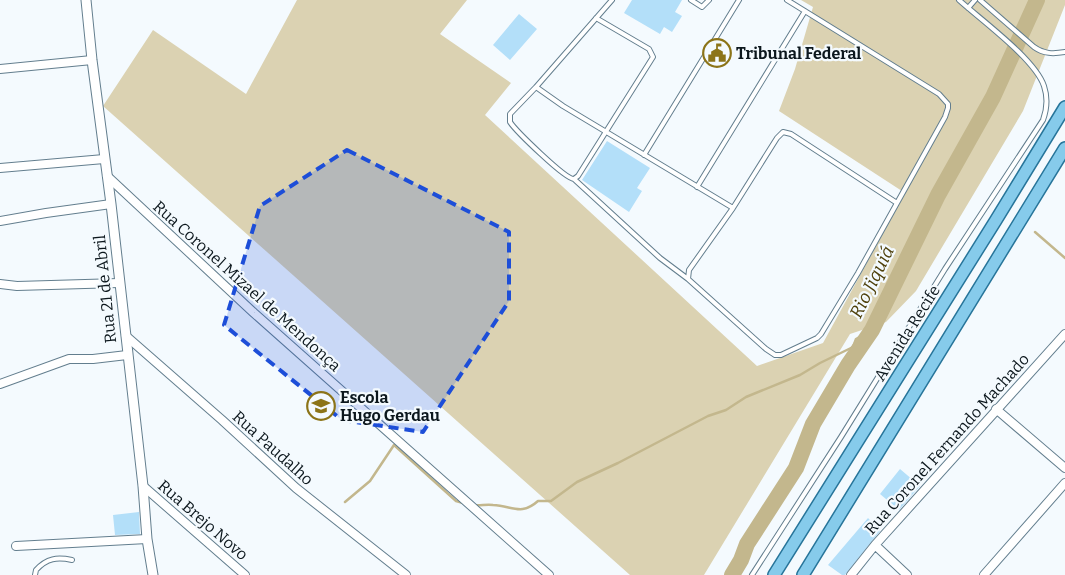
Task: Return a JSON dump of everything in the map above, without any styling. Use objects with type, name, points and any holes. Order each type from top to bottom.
[{"type":"main road","name":"Avenida Recife","points":[[775,573],[1065,107]]},
{"type":"main road","points":[[803,575],[1065,148]]},
{"type":"street","name":"Rua 21 de Abril","points":[[86,0],[143,486],[147,539],[153,575]]},
{"type":"street","points":[[0,69],[92,60]]},
{"type":"street","points":[[0,168],[104,159]]},
{"type":"street","name":"Rua Coronel Mizael de Mendonça","points":[[107,176],[254,313],[549,575]]},
{"type":"street","points":[[0,221],[111,204]]},
{"type":"street","points":[[0,284],[17,286],[119,283]]},
{"type":"street","name":"Rua Coronel Fernando Machado","points":[[851,575],[875,545],[1065,334]]},
{"type":"street","name":"Rua Paudalho","points":[[126,336],[296,488],[406,575]]},
{"type":"street","points":[[0,384],[69,359],[93,359],[127,355]]},
{"type":"street","points":[[996,409],[1065,468]]},
{"type":"street","points":[[984,575],[1065,483]]},
{"type":"street","name":"Rua Brejo Novo","points":[[143,486],[245,575]]},
{"type":"street","points":[[16,546],[147,539]]},
{"type":"street","points":[[875,545],[907,575]]},
{"type":"lane","points":[[612,0],[510,114],[510,122],[562,173],[568,178],[574,179],[660,258],[688,279],[775,355],[781,355],[812,341],[821,334],[897,203],[945,117],[948,108],[948,104],[939,94],[787,0]]},
{"type":"lane","points":[[691,0],[702,7],[709,0]]},
{"type":"lane","points":[[644,154],[739,0]]},
{"type":"lane","points":[[752,575],[945,270],[1043,120],[1047,110],[1044,85],[1037,73],[998,33],[959,0]]},
{"type":"lane","points":[[968,8],[975,0]]},
{"type":"lane","points":[[980,0],[1028,43],[1042,52],[1054,54],[1065,52]]},
{"type":"lane","points":[[697,187],[805,11]]},
{"type":"lane","points":[[574,179],[578,176],[607,132],[653,56],[649,50],[596,18]]},
{"type":"lane","points":[[536,87],[733,208]]},
{"type":"lane","points":[[688,279],[690,270],[733,208],[777,138],[785,132],[897,203]]},
{"type":"lane","points":[[35,575],[36,570],[49,560],[60,558],[72,560]]},
{"type":"highlighted area","points":[[347,150],[509,232],[509,301],[423,432],[342,420],[224,325],[260,206]]},
{"type":"shaded area","points":[[297,0],[467,0],[440,34],[511,83],[485,115],[757,366],[823,343],[905,193],[779,111],[795,69],[813,7],[801,0],[1065,0],[1065,5],[1023,111],[916,291],[886,322],[850,334],[704,575],[630,575],[103,106],[153,30],[246,94]]},
{"type":"building","points":[[632,0],[682,0],[675,12],[682,16],[672,32],[664,27],[660,34],[624,13]]},
{"type":"building","points":[[519,14],[537,29],[510,60],[493,45]]},
{"type":"building","points":[[607,141],[650,168],[637,188],[642,191],[629,212],[582,180]]},
{"type":"building","points":[[900,469],[920,486],[899,510],[880,494]]},
{"type":"building","points":[[139,512],[140,534],[115,535],[113,515]]},
{"type":"building","points":[[868,518],[880,531],[845,575],[842,575],[828,565]]},
{"type":"waterway","name":"Rio Jiquiá","points":[[732,575],[741,560],[747,544],[796,468],[813,424],[848,365],[872,330],[938,195],[993,97],[1037,0]]},
{"type":"waterway","points":[[1035,232],[1065,258]]},
{"type":"waterway","points":[[473,505],[522,509],[532,506],[538,501],[551,501],[577,482],[708,416],[726,410],[746,397],[800,375],[853,347],[856,339],[872,330]]},
{"type":"waterway","points":[[345,502],[370,481],[394,445],[456,501],[463,503]]},
{"type":"place","name":"Tribunal Federal","points":[[717,53]]},
{"type":"place","name":"Escola Hugo Gerdau","points":[[321,406]]}]
